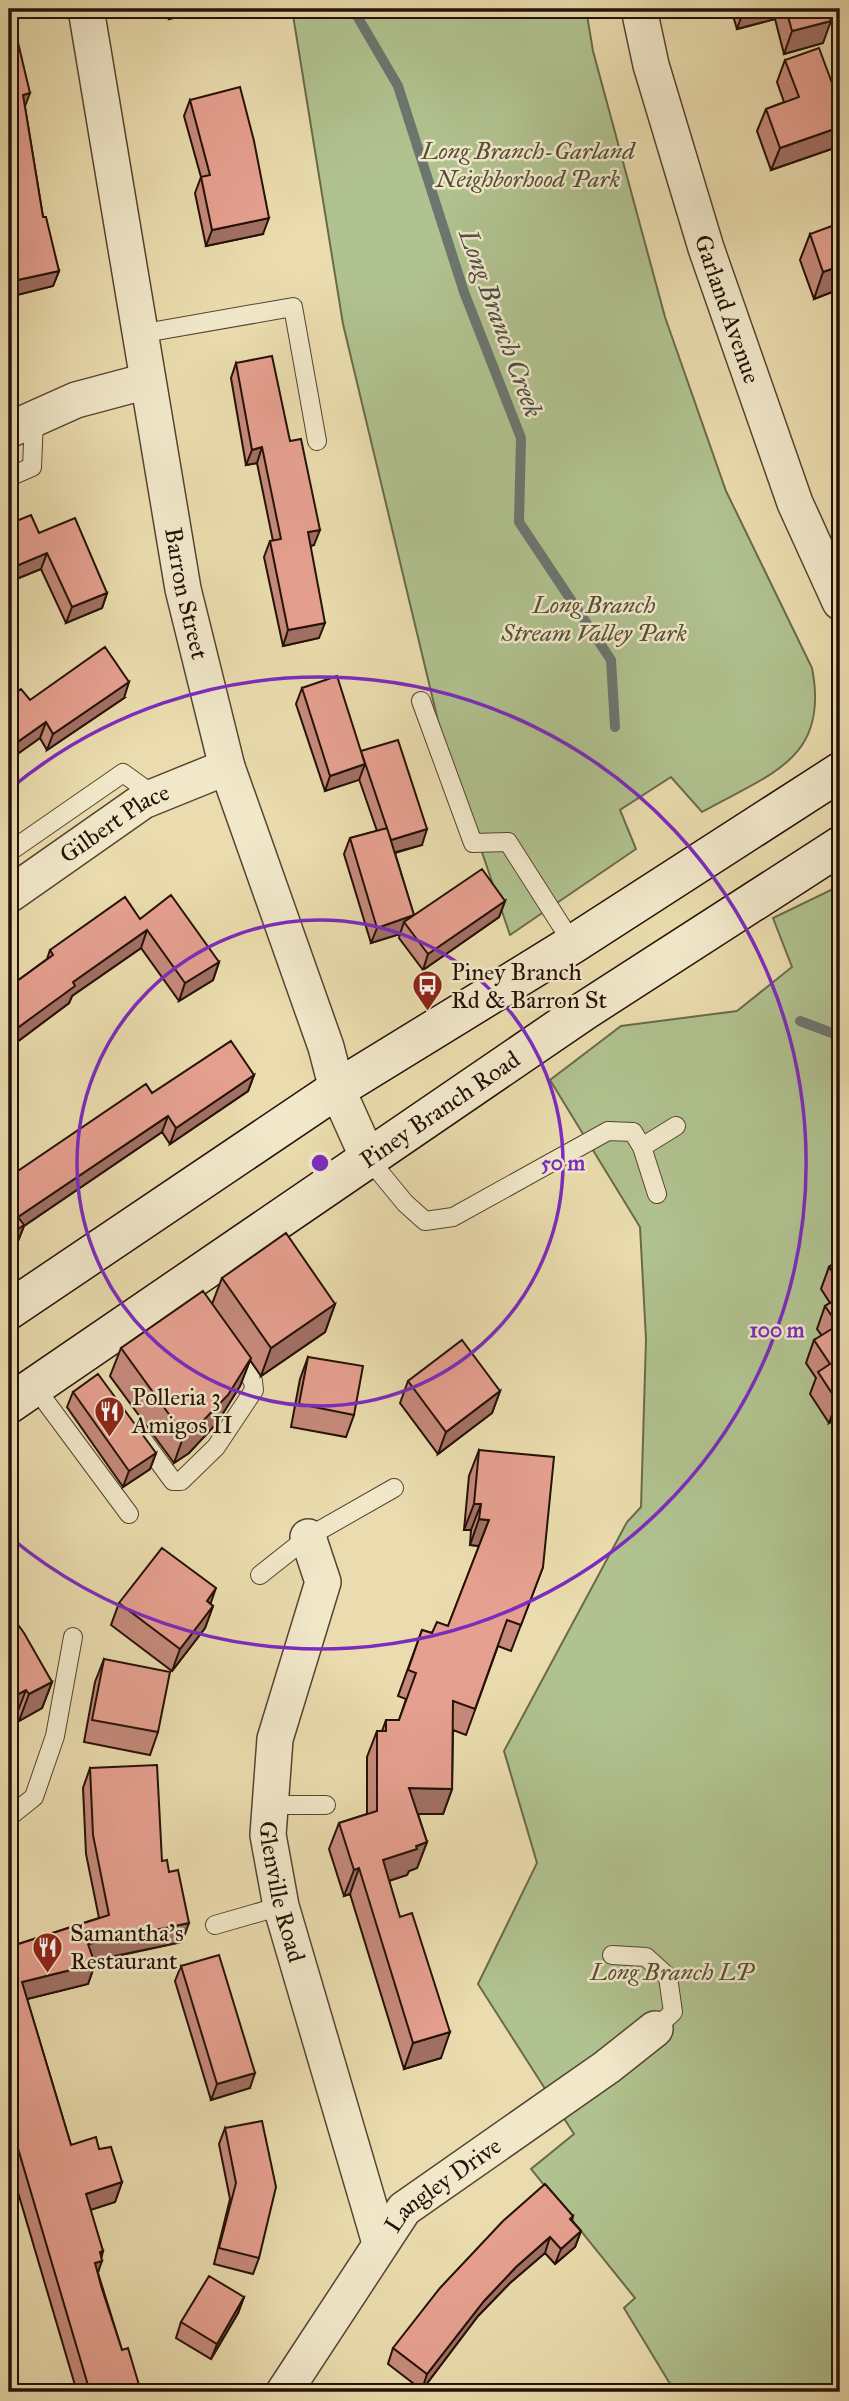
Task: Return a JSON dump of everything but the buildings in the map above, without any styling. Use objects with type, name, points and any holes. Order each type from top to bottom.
[{"type":"main road","points":[[9,1310],[337,1089],[573,944],[840,772]]},
{"type":"main road","name":"Piney Branch Road","points":[[21,1395],[85,1360],[189,1294],[368,1157],[584,1011],[840,846]]},
{"type":"street","name":"Barron Street","points":[[86,9],[183,589],[227,766],[326,1047],[337,1089],[368,1157]]},
{"type":"street","name":"Garland Avenue","points":[[639,9],[651,65],[706,248],[794,503],[840,602]]},
{"type":"street","points":[[21,424],[76,400],[147,381]]},
{"type":"street","name":"Gilbert Place","points":[[9,895],[144,801],[227,766]]},
{"type":"street","name":"Glenville Road","points":[[307,1537],[323,1582],[275,1740],[268,1835],[281,1906],[380,2243]]},
{"type":"street","name":"Langley Drive","points":[[284,2392],[404,2209],[607,2067],[656,2029]]},
{"type":"lane","points":[[139,334],[293,307],[317,441]]},
{"type":"lane","points":[[9,477],[32,467],[21,424]]},
{"type":"lane","points":[[421,701],[472,843],[508,842],[573,944]]},
{"type":"lane","points":[[9,852],[123,773],[155,796]]},
{"type":"lane","points":[[642,1147],[676,1126]]},
{"type":"lane","points":[[368,1157],[405,1203],[425,1221],[453,1217],[608,1131],[633,1132],[642,1147],[657,1194]]},
{"type":"lane","points":[[127,1418],[173,1481],[180,1481],[216,1447],[254,1390],[253,1381],[220,1337]]},
{"type":"lane","points":[[21,1395],[129,1514]]},
{"type":"lane","points":[[260,1575],[307,1537],[394,1488]]},
{"type":"lane","points":[[9,1817],[34,1797],[55,1736],[73,1637]]},
{"type":"lane","points":[[270,1805],[326,1805]]},
{"type":"lane","points":[[215,1925],[281,1906]]},
{"type":"lane","points":[[612,1955],[646,1956],[668,1977],[673,2012],[656,2029]]},
{"type":"green space","name":"Long Branch Stream Valley Park","points":[[292,9],[586,9],[593,51],[665,317],[726,491],[812,668],[815,699],[812,724],[803,744],[789,760],[771,774],[702,812],[671,777],[620,810],[636,849],[510,935],[439,725],[343,324]]},
{"type":"green space","name":"Long Branch LP","points":[[837,887],[840,891],[840,2392],[675,2392],[624,2308],[635,2298],[531,2169],[574,2134],[478,1984],[537,1863],[504,1751],[627,1522],[641,1507],[646,1339],[640,1227],[550,1080],[621,1026],[737,1011],[792,967],[773,918]]},
{"type":"waterway","name":"Long Branch Creek","points":[[353,9],[398,86],[464,292],[521,438],[519,522],[611,660],[615,727]]},
{"type":"waterway","name":"Long Branch Creek","points":[[800,1021],[840,1036]]},
{"type":"place","name":"Piney Branch Rd & Barron St","points":[[428,1013]]},
{"type":"place","name":"Polleria 3 Amigos II","points":[[109,1438]]},
{"type":"place","name":"Samantha's Restaurant","points":[[47,1974]]},
{"type":"park label","name":"Long Branch-Garland Neighborhood Park","points":[[528,165]]}]
